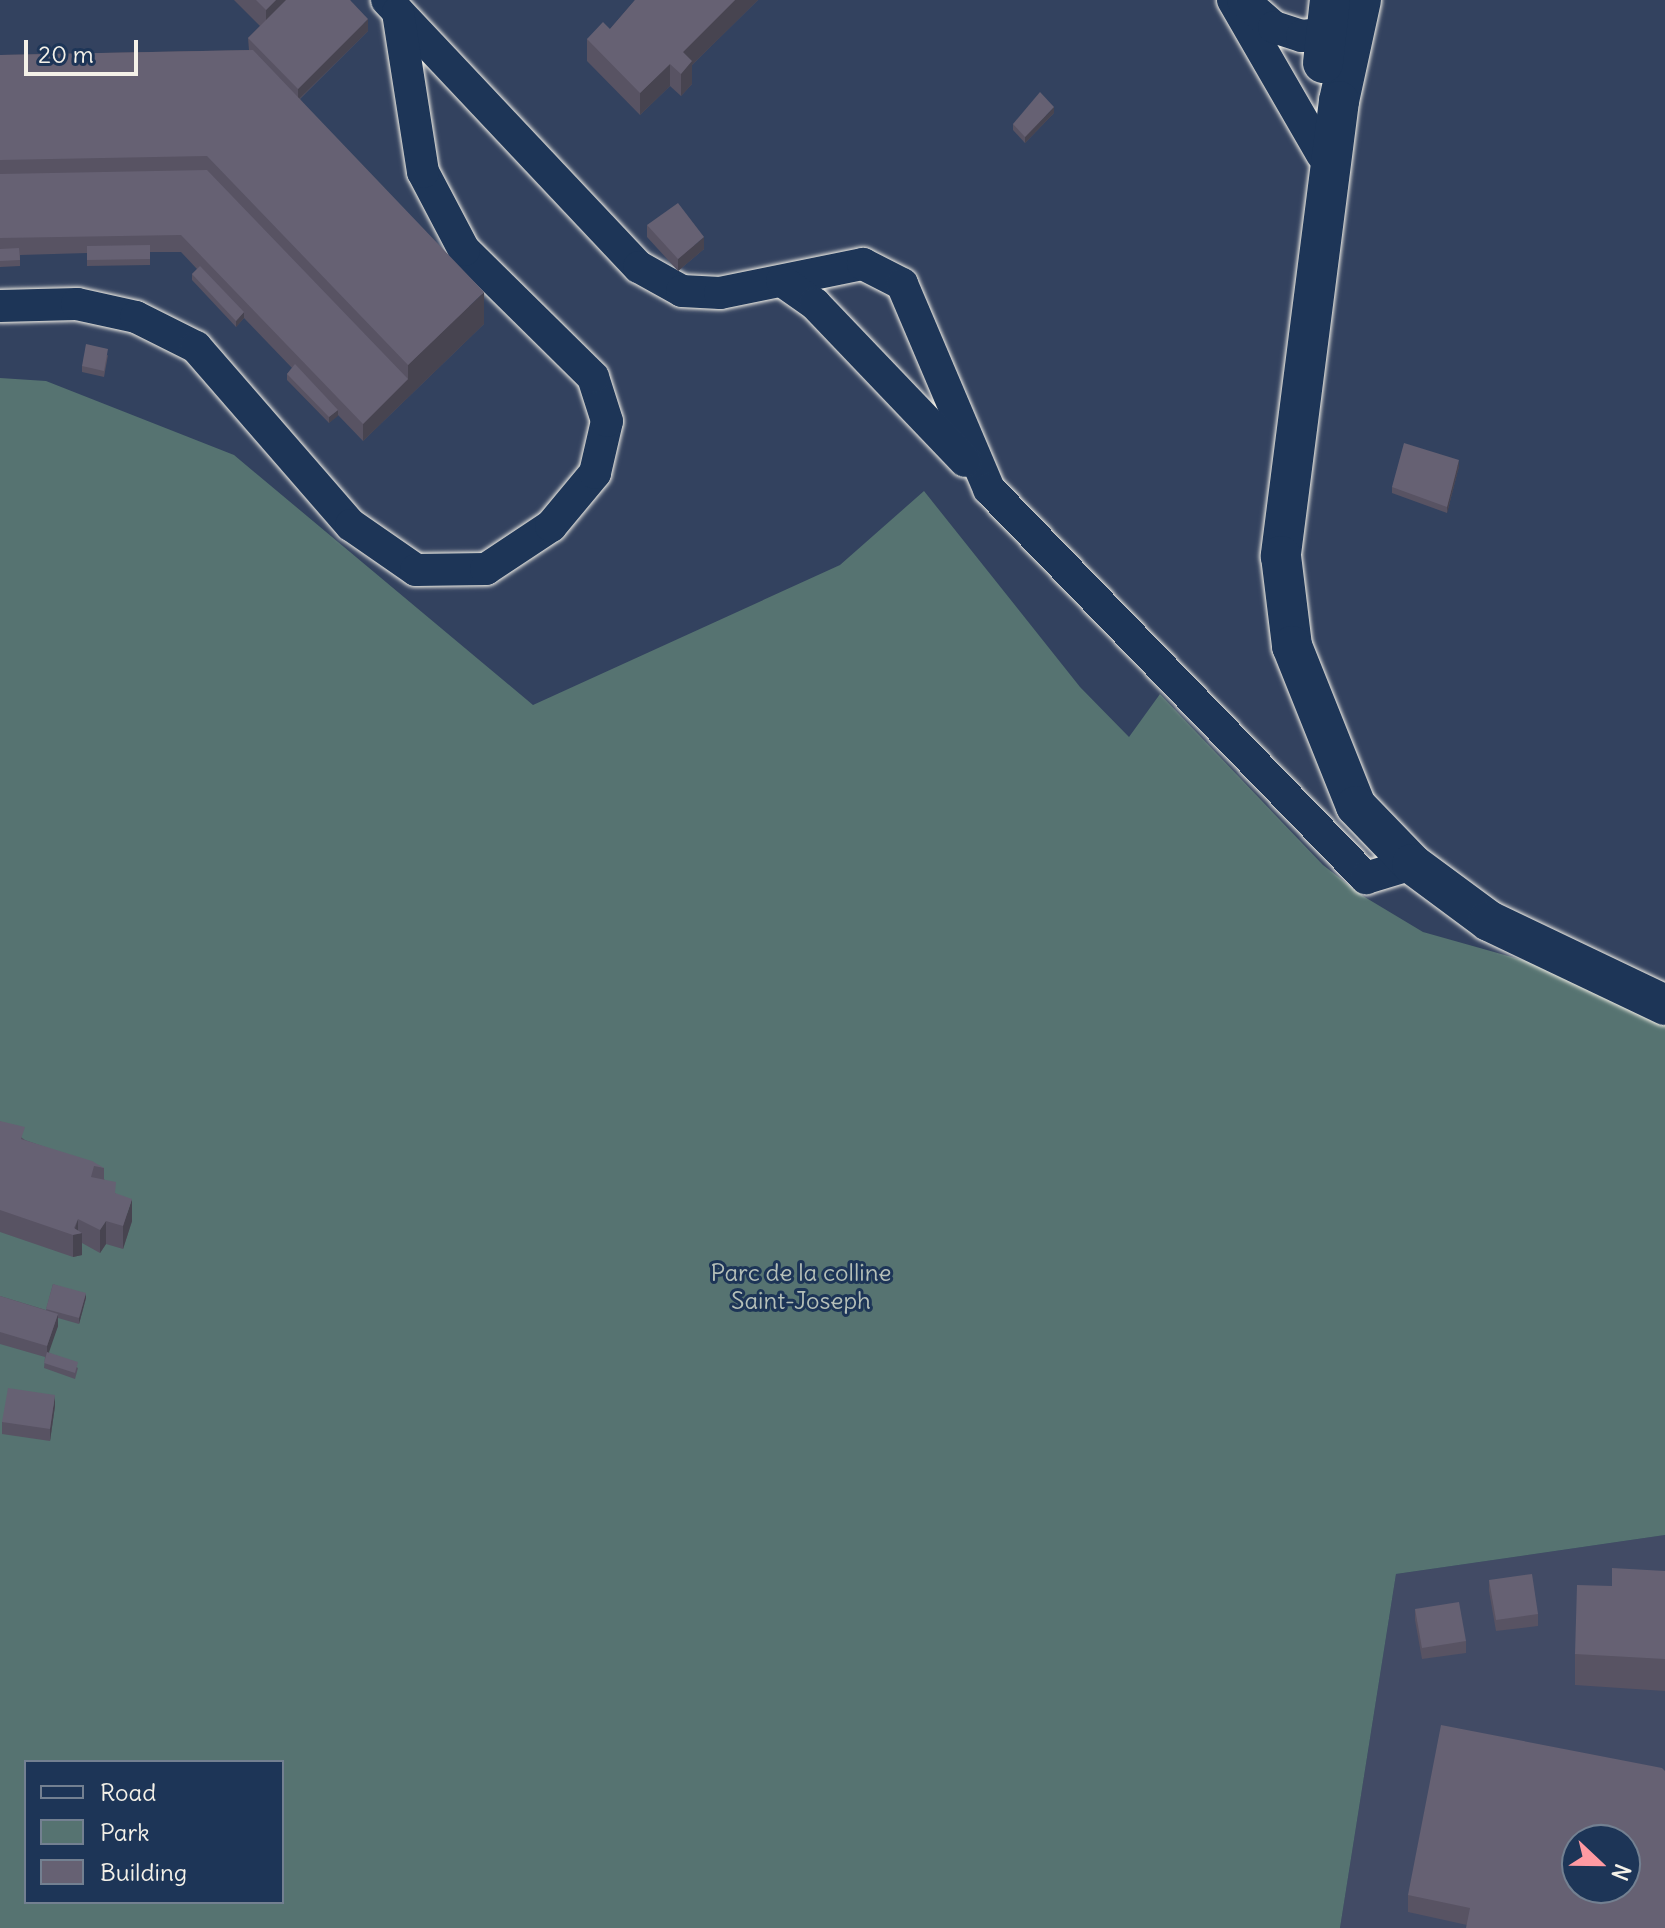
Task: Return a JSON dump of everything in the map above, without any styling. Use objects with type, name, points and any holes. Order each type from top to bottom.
[{"type":"street","points":[[1233,0],[1322,154]]},
{"type":"street","points":[[1243,0],[1274,27],[1341,16]]},
{"type":"street","points":[[392,6],[639,267],[682,291],[720,293],[863,264],[902,284],[984,481]]},
{"type":"street","points":[[0,306],[77,304],[136,317],[196,347],[351,525],[416,570],[486,569],[551,526],[595,473],[607,421],[593,377],[464,250],[423,172],[392,6]]},
{"type":"street","points":[[1325,201],[1322,154],[1341,16]]},
{"type":"street","points":[[1341,16],[1325,201],[1281,556],[1290,631],[1319,726],[1356,806],[1412,864],[1489,921],[1665,1005]]},
{"type":"street","points":[[782,281],[815,304],[1366,878],[1412,864]]},
{"type":"shaded area","points":[[1665,1535],[1665,1928],[1340,1928],[1396,1574]]},
{"type":"green space","name":"Parc de la colline Saint-Joseph","points":[[0,378],[46,381],[234,455],[533,705],[840,565],[924,491],[1080,687],[1129,737],[1160,694],[1323,865],[1363,896],[1423,932],[1530,962],[1665,1022],[1665,1535],[1396,1574],[1340,1928],[0,1928]]},
{"type":"building","points":[[256,0],[276,0],[266,10]]},
{"type":"building","points":[[286,0],[350,0],[368,19],[298,89],[248,38]]},
{"type":"building","points":[[635,0],[735,0],[683,52],[692,61],[681,74],[670,64],[640,93],[587,39],[603,22],[610,29]]},
{"type":"building","points":[[253,50],[484,292],[408,365],[207,156],[0,160],[0,55]]},
{"type":"building","points":[[1040,92],[1054,107],[1025,137],[1013,124]]},
{"type":"building","points":[[207,170],[408,379],[363,424],[181,235],[0,238],[0,174]]},
{"type":"building","points":[[678,203],[704,237],[678,259],[647,225]]},
{"type":"building","points":[[150,245],[150,259],[87,260],[87,246]]},
{"type":"building","points":[[19,248],[20,260],[0,261],[0,249]]},
{"type":"building","points":[[200,266],[244,312],[236,321],[192,274]]},
{"type":"building","points":[[86,344],[108,349],[104,371],[82,366]]},
{"type":"building","points":[[295,364],[338,410],[329,417],[287,374]]},
{"type":"building","points":[[1404,443],[1459,460],[1447,507],[1392,487]]},
{"type":"building","points":[[0,1121],[25,1127],[21,1139],[92,1161],[104,1168],[94,1166],[91,1177],[116,1182],[115,1193],[132,1199],[123,1226],[106,1221],[100,1230],[78,1219],[74,1228],[82,1233],[73,1235],[0,1210]]},
{"type":"building","points":[[53,1284],[86,1293],[79,1318],[46,1309]]},
{"type":"building","points":[[0,1296],[58,1314],[47,1346],[0,1332]]},
{"type":"building","points":[[47,1352],[78,1362],[75,1373],[44,1363]]},
{"type":"building","points":[[8,1388],[55,1395],[50,1429],[2,1422]]},
{"type":"building","points":[[1612,1568],[1665,1571],[1665,1659],[1575,1654],[1577,1585],[1612,1586]]},
{"type":"building","points":[[1532,1574],[1538,1614],[1496,1620],[1489,1580]]},
{"type":"building","points":[[1459,1602],[1466,1641],[1422,1648],[1415,1609]]},
{"type":"building","points":[[1441,1725],[1665,1771],[1665,1928],[1466,1928],[1470,1908],[1408,1895]]}]
